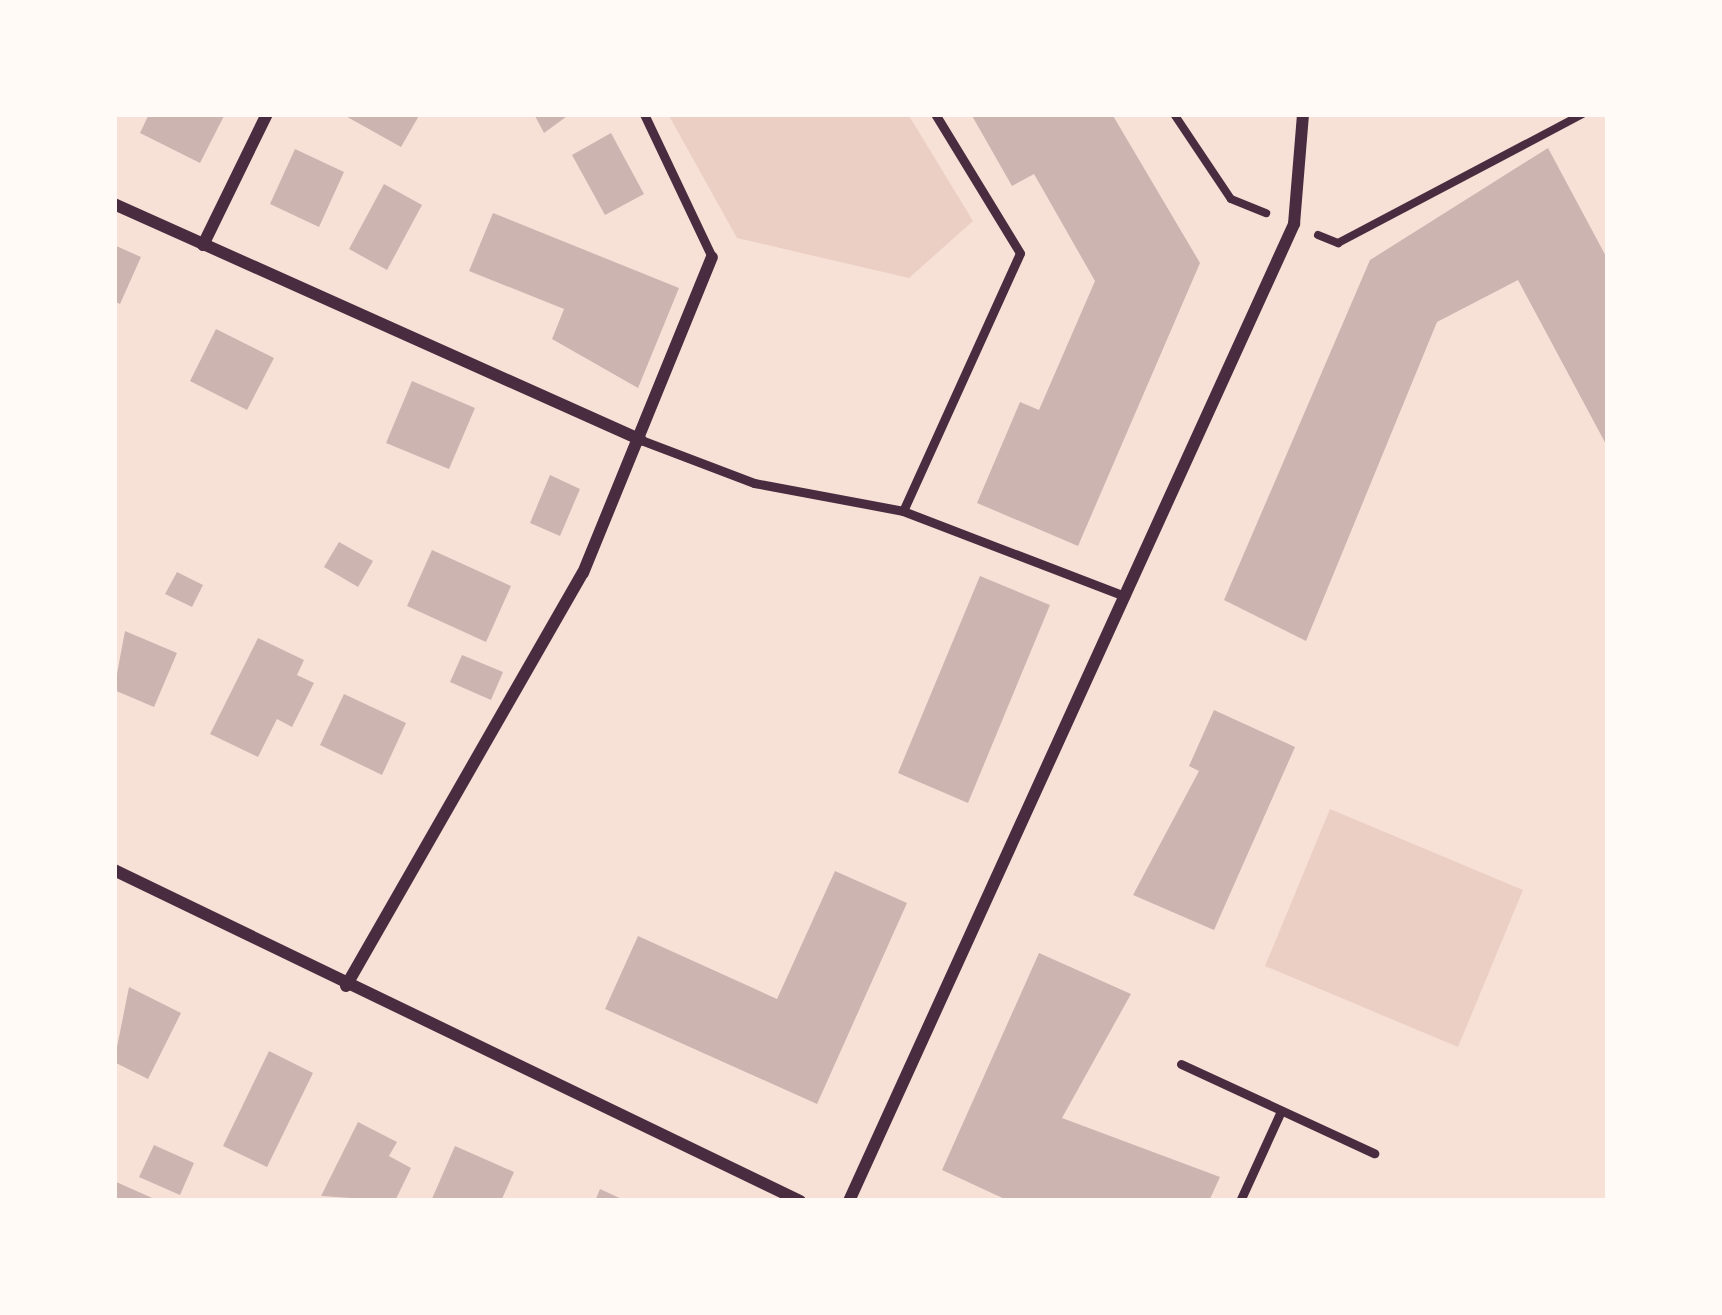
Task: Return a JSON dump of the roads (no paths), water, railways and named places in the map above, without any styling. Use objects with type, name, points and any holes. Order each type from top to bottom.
[{"type":"street","points":[[203,245],[267,114]]},
{"type":"street","points":[[850,1201],[1294,224],[1303,114]]},
{"type":"street","points":[[114,204],[640,440]]},
{"type":"street","points":[[346,986],[583,572],[712,257]]},
{"type":"street","points":[[114,870],[346,986],[800,1201]]},
{"type":"lane","points":[[644,114],[712,257]]},
{"type":"lane","points":[[904,511],[1020,253],[935,114]]},
{"type":"lane","points":[[640,440],[754,483],[904,511],[1125,596]]},
{"type":"lane","points":[[1181,1064],[1374,1153]]},
{"type":"lane","points":[[1240,1201],[1281,1111]]}]
